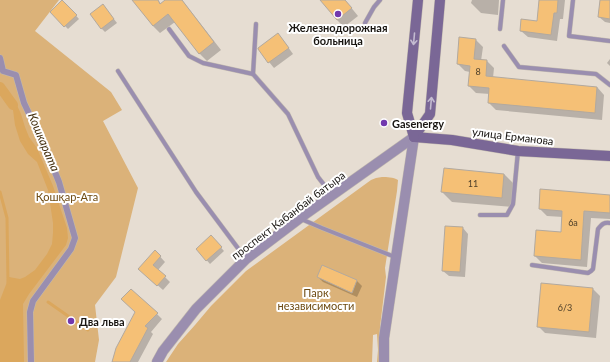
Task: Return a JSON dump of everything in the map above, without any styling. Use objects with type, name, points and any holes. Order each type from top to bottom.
[{"type":"main road","points":[[414,137],[407,113],[418,0]]},
{"type":"main road","points":[[414,137],[430,114],[440,0]]},
{"type":"main road","name":"улица Ерманова","points":[[414,137],[452,140],[518,151],[610,156]]},
{"type":"street","points":[[0,58],[3,71],[16,75],[24,103],[59,182],[75,238],[71,249],[33,301],[30,312],[31,362]]},
{"type":"street","name":"проспект Кабанбай батыра","points":[[157,362],[163,351],[196,310],[246,259],[300,218],[414,137]]},
{"type":"street","points":[[384,362],[384,338],[414,137]]},
{"type":"lane","points":[[365,23],[374,7],[380,0]]},
{"type":"lane","points":[[500,29],[503,0]]},
{"type":"lane","points":[[573,0],[569,36],[610,40]]},
{"type":"lane","points":[[253,74],[256,24]]},
{"type":"lane","points":[[169,29],[189,56],[203,63],[253,74],[288,114],[318,177],[332,196]]},
{"type":"lane","points":[[504,46],[519,67],[596,74],[610,85]]},
{"type":"lane","points":[[118,71],[196,192],[246,259]]},
{"type":"lane","points":[[480,215],[507,215],[513,204],[518,151]]},
{"type":"lane","points":[[300,218],[395,258]]},
{"type":"lane","points":[[532,265],[588,273],[593,269],[598,229],[601,225],[610,223]]},
{"type":"green space","name":"Қошқар-Ата","points":[[0,0],[59,0],[35,31],[111,92],[122,110],[103,121],[138,188],[116,277],[95,305],[99,340],[95,362],[0,362]]},
{"type":"green space","name":"Парк независимости","points":[[382,177],[398,180],[385,268],[386,277],[380,327],[379,362],[377,362],[377,334],[373,335],[372,362],[166,362],[178,344],[211,306],[246,271],[371,180]]},
{"type":"shaded area","points":[[3,94],[9,94],[15,101],[29,137],[37,148],[53,186],[67,228],[68,238],[66,245],[23,304],[24,362],[0,362],[0,300],[9,277],[20,279],[25,277],[35,270],[47,254],[52,244],[53,223],[48,190],[37,162],[28,154],[20,141],[15,125],[13,110]]},
{"type":"building","points":[[62,0],[77,15],[64,27],[50,12]]},
{"type":"building","points":[[132,0],[158,0],[160,4],[165,0],[182,0],[214,42],[199,54],[168,14],[153,26]]},
{"type":"building","name":"Железнодорожная больница","points":[[320,0],[345,0],[352,8],[337,20]]},
{"type":"building","points":[[539,0],[558,0],[557,13],[554,13],[551,35],[520,31],[521,19],[537,21]]},
{"type":"building","points":[[600,0],[610,0],[610,19],[598,17]]},
{"type":"building","points":[[103,4],[114,19],[101,29],[90,14]]},
{"type":"building","points":[[278,33],[289,48],[268,63],[258,48]]},
{"type":"building","points":[[459,37],[476,39],[474,59],[487,60],[486,76],[597,87],[595,113],[488,103],[489,88],[468,86],[470,66],[457,64]]},
{"type":"building","points":[[444,168],[504,174],[502,198],[441,192]]},
{"type":"building","points":[[540,189],[610,195],[610,213],[584,211],[581,260],[534,256],[536,230],[561,232],[562,211],[539,209]]},
{"type":"building","points":[[445,226],[463,227],[460,272],[442,271]]},
{"type":"building","points":[[211,235],[222,247],[206,261],[196,249]]},
{"type":"building","points":[[155,250],[161,256],[153,265],[166,276],[157,286],[138,269]]},
{"type":"building","points":[[322,265],[357,280],[352,293],[317,277]]},
{"type":"building","points":[[541,283],[593,288],[589,332],[537,327]]},
{"type":"building","points":[[131,289],[158,313],[145,326],[148,328],[130,362],[112,362],[116,348],[135,312],[121,299]]},
{"type":"waterway","name":"Кошкарата","points":[[0,87],[13,105]]},
{"type":"waterway","points":[[0,192],[7,218],[8,283]]},
{"type":"waterway","points":[[48,302],[88,330]]},
{"type":"place","name":"Железнодорожная больница","points":[[338,14]]},
{"type":"place","name":"Gasenergy","points":[[384,123]]},
{"type":"place","name":"Два льва","points":[[71,321]]}]
